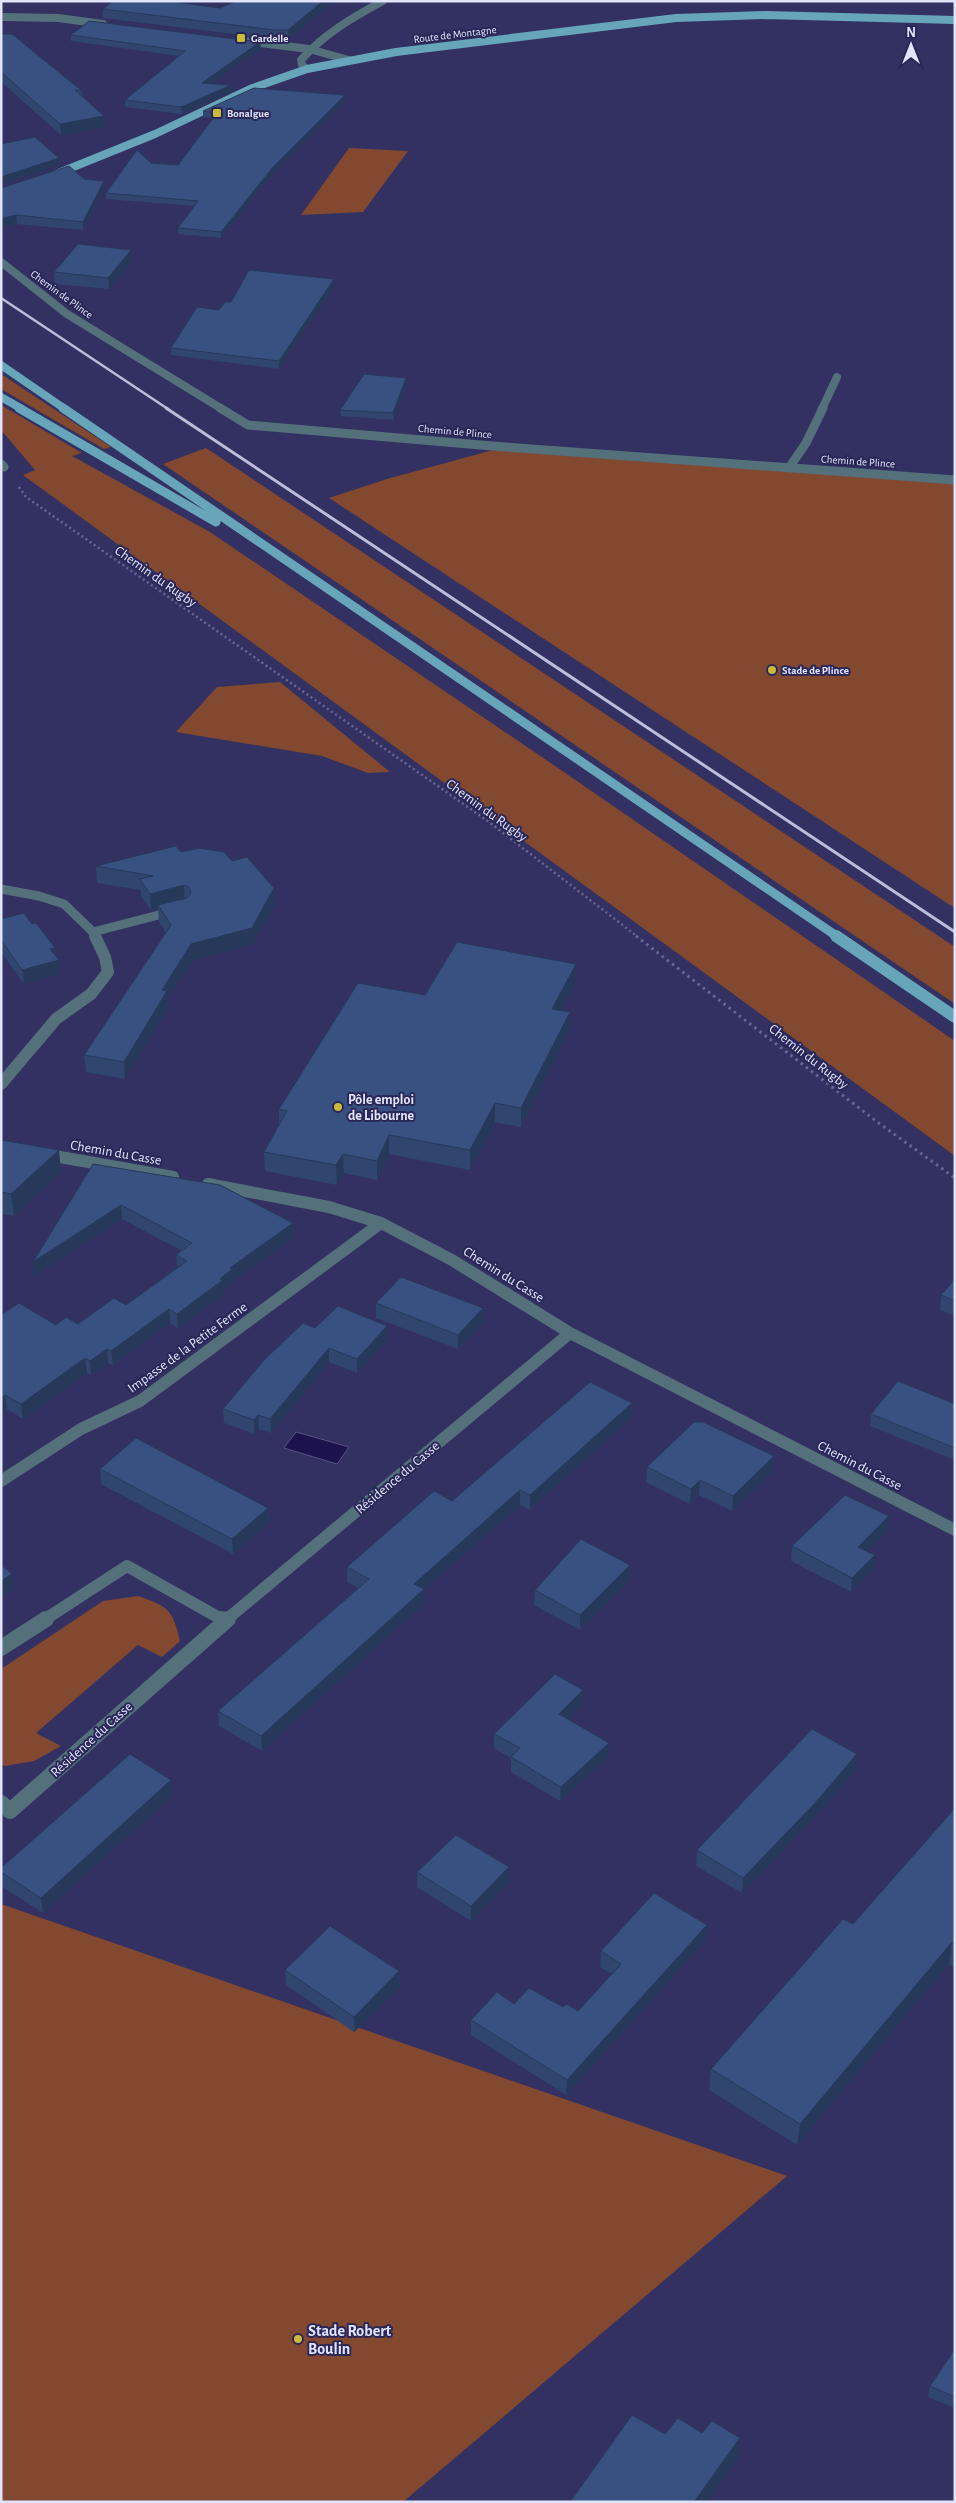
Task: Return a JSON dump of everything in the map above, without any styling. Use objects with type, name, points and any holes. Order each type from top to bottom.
[{"type":"main road","name":"Route de Montagne","points":[[50,176],[99,158],[250,89],[308,69],[349,60],[464,42],[676,18],[766,15],[955,20]]},
{"type":"main road","points":[[1,365],[302,573],[955,1017]]},
{"type":"main road","points":[[1,397],[302,573]]},
{"type":"street","points":[[308,69],[302,65],[301,60],[309,49],[355,16],[383,1]]},
{"type":"street","points":[[1,17],[58,18],[115,25]]},
{"type":"street","points":[[238,40],[309,49],[349,60]]},
{"type":"street","name":"Chemin de Plince","points":[[1,262],[67,314],[248,425],[381,438],[955,480]]},
{"type":"street","points":[[789,468],[806,443],[837,377]]},
{"type":"street","points":[[248,425],[262,433]]},
{"type":"street","points":[[1,889],[39,896],[64,904],[93,932],[105,957],[108,972],[91,994],[56,1019],[1,1084]]},
{"type":"street","points":[[93,932],[186,908]]},
{"type":"street","name":"Chemin du Casse","points":[[31,1152],[329,1208],[381,1223],[452,1260],[570,1333],[955,1530]]},
{"type":"street","name":"Impasse de la Petite Ferme","points":[[1,1481],[81,1428],[140,1401],[381,1223]]},
{"type":"street","name":"Résidence du Casse","points":[[1,1803],[10,1811],[225,1621],[570,1333]]},
{"type":"street","points":[[1,1648],[127,1566],[225,1621]]},
{"type":"path","name":"Chemin du Rugby","points":[[2,465],[26,497],[489,822],[876,1121],[955,1178]]},
{"type":"shaded area","points":[[349,148],[408,151],[363,212],[301,215]]},
{"type":"shaded area","points":[[1,374],[111,447],[104,449],[1,389]]},
{"type":"shaded area","points":[[1,405],[82,453],[72,456],[210,532],[955,1041],[955,1156],[23,475],[35,470],[1,430]]},
{"type":"shaded area","points":[[206,448],[955,947],[955,1004],[163,464]]},
{"type":"shaded area","name":"Stade de Plince","points":[[493,450],[955,483],[955,903],[953,907],[329,498],[387,479]]},
{"type":"shaded area","points":[[280,682],[390,772],[368,773],[322,756],[176,732],[217,687]]},
{"type":"shaded area","points":[[296,1432],[349,1447],[337,1464],[284,1448]]},
{"type":"shaded area","points":[[138,1596],[163,1606],[168,1611],[175,1622],[180,1641],[162,1657],[138,1645],[36,1733],[61,1746],[34,1761],[5,1766],[1,1764],[1,1669],[103,1601]]},
{"type":"shaded area","name":"Stade Robert Boulin","points":[[1,1904],[787,2176],[403,2502],[1,2502]]},
{"type":"building","points":[[113,1],[168,1],[220,8],[236,1],[323,1],[288,30],[274,30],[103,9]]},
{"type":"building","points":[[89,21],[260,42],[202,83],[231,85],[181,107],[125,100],[185,51],[71,35]]},
{"type":"building","points":[[1,34],[12,34],[82,91],[75,90],[104,116],[60,124],[1,72]]},
{"type":"building","points":[[254,88],[345,95],[273,167],[221,232],[178,228],[198,201],[106,193],[137,150],[151,163],[178,165],[217,113],[203,111]]},
{"type":"building","points":[[35,137],[59,158],[1,177],[1,144]]},
{"type":"building","points":[[69,166],[84,179],[104,181],[83,222],[16,215],[1,219],[1,188]]},
{"type":"building","points":[[78,244],[131,250],[108,278],[54,272]]},
{"type":"building","points":[[249,270],[334,279],[279,361],[171,348],[197,307],[219,310],[225,302],[231,302]]},
{"type":"building","points":[[364,374],[406,378],[393,413],[340,410]]},
{"type":"building","points":[[176,846],[181,852],[199,848],[224,852],[232,861],[247,857],[274,888],[252,928],[191,944],[162,990],[167,991],[124,1062],[84,1055],[171,925],[158,905],[187,898],[191,893],[189,887],[184,885],[150,894],[140,879],[153,876],[96,866]]},
{"type":"building","points":[[24,913],[32,924],[36,923],[55,948],[50,949],[59,960],[22,970],[1,940],[1,919]]},
{"type":"building","points":[[457,942],[576,964],[552,1009],[570,1012],[521,1108],[495,1103],[470,1150],[389,1135],[377,1161],[343,1154],[336,1165],[264,1152],[287,1111],[279,1109],[358,983],[425,995]]},
{"type":"building","points":[[1,1140],[59,1150],[11,1194],[1,1192]]},
{"type":"building","points":[[93,1164],[220,1185],[293,1223],[230,1268],[232,1269],[220,1279],[223,1280],[177,1314],[169,1309],[111,1351],[107,1349],[90,1361],[85,1358],[21,1404],[5,1395],[1,1398],[1,1315],[19,1303],[56,1325],[66,1317],[78,1324],[114,1298],[126,1305],[187,1261],[176,1255],[192,1243],[121,1205],[33,1262]]},
{"type":"building","points":[[401,1277],[483,1308],[458,1335],[376,1303]]},
{"type":"building","points":[[955,1279],[955,1301],[941,1295]]},
{"type":"building","points":[[338,1306],[387,1326],[357,1359],[329,1348],[270,1419],[258,1415],[254,1420],[223,1409],[264,1360],[303,1323],[315,1328]]},
{"type":"building","points":[[898,1381],[955,1404],[955,1448],[871,1414]]},
{"type":"building","points":[[590,1382],[632,1403],[530,1495],[520,1490],[414,1584],[424,1589],[261,1736],[218,1711],[369,1579],[347,1567],[434,1491],[452,1501]]},
{"type":"building","points":[[694,1422],[703,1422],[774,1456],[733,1496],[700,1480],[691,1489],[647,1467]]},
{"type":"building","points":[[136,1438],[268,1508],[232,1539],[100,1469]]},
{"type":"building","points":[[845,1495],[889,1516],[858,1547],[875,1555],[852,1578],[792,1546]]},
{"type":"building","points":[[581,1539],[630,1565],[580,1615],[535,1590]]},
{"type":"building","points":[[1,1565],[12,1574],[1,1581]]},
{"type":"building","points":[[555,1674],[583,1690],[559,1714],[609,1743],[561,1787],[511,1757],[520,1748],[494,1734]]},
{"type":"building","points":[[812,1729],[857,1754],[816,1802],[743,1878],[697,1850]]},
{"type":"building","points":[[130,1754],[171,1780],[41,1898],[1,1872],[1,1868]]},
{"type":"building","points":[[955,1808],[955,1943],[952,1942],[800,2124],[711,2069],[843,1919],[853,1924]]},
{"type":"building","points":[[456,1835],[509,1867],[471,1906],[417,1872]]},
{"type":"building","points":[[654,1893],[707,1925],[567,2080],[471,2020],[497,1992],[514,2004],[529,1988],[563,2007],[567,2004],[578,2011],[621,1964],[601,1951]]},
{"type":"building","points":[[330,1926],[399,1971],[354,2017],[285,1970]]},
{"type":"building","points":[[955,2349],[955,2397],[930,2386]]},
{"type":"building","points":[[632,2415],[665,2434],[678,2418],[702,2433],[712,2421],[740,2438],[694,2502],[570,2502]]},
{"type":"railway","points":[[1,298],[168,409]]},
{"type":"railway","points":[[166,408],[955,932]]},
{"type":"place","name":"Gardelle","points":[[241,38]]},
{"type":"place","name":"Bonalgue","points":[[217,113]]},
{"type":"place","name":"Stade de Plince","points":[[772,670]]},
{"type":"place","name":"Pôle emploi de Libourne","points":[[338,1107]]},
{"type":"place","name":"Stade Robert Boulin","points":[[298,2339]]}]
